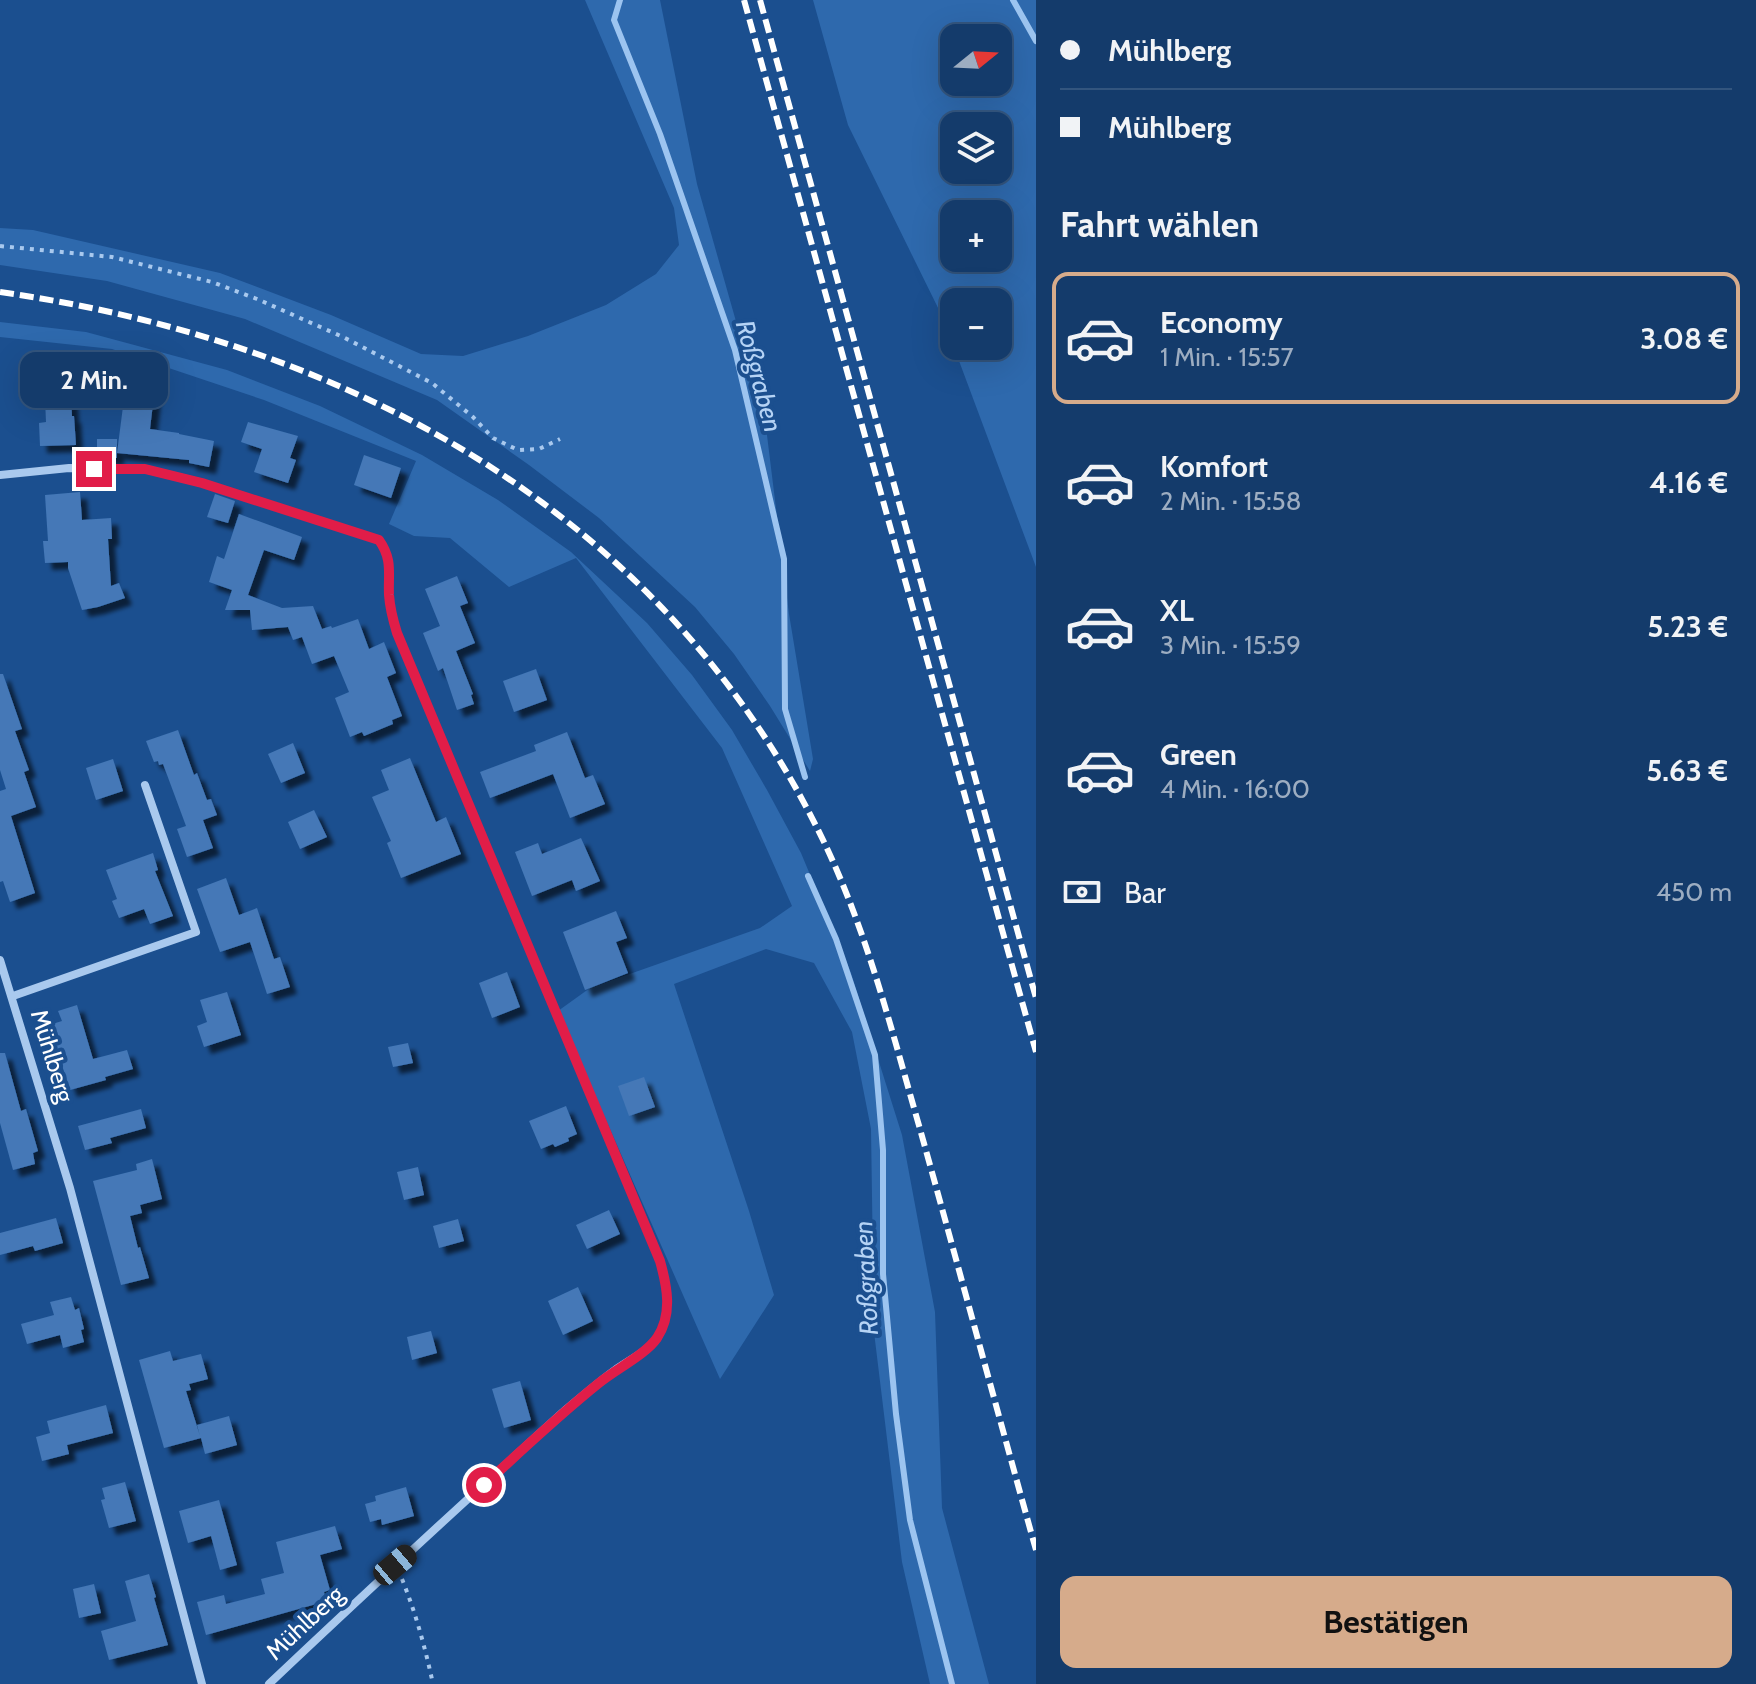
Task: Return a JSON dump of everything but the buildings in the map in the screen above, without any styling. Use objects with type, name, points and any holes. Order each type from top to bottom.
[{"type":"street","name":"Mühlberg","points":[[0,475],[69,468],[145,469],[202,483],[379,540],[389,562],[391,613],[397,633],[667,1284],[665,1320],[658,1337],[648,1348],[612,1372],[567,1409],[269,1684]]},
{"type":"street","name":"Mühlberg","points":[[13,996],[196,932],[145,785]]},
{"type":"street","name":"Mühlberg","points":[[0,960],[70,1188],[202,1684]]},
{"type":"path","points":[[0,246],[112,257],[212,282],[343,337],[432,383],[493,438],[518,450],[539,449],[560,439]]},
{"type":"path","points":[[395,1565],[414,1609],[433,1684]]},
{"type":"shaded area","points":[[585,0],[660,0],[697,184],[766,427],[789,614],[813,759],[810,771],[734,654],[695,607],[599,518],[437,400],[245,319],[107,281],[0,265],[0,228],[33,230],[220,273],[331,315],[421,354],[463,356],[528,336],[606,305],[656,274],[679,245],[674,208]]},
{"type":"shaded area","points":[[813,0],[1036,0],[1036,567],[959,360],[1012,360],[1012,288],[940,288],[940,312],[848,125]]},
{"type":"shaded area","points":[[0,322],[86,332],[227,370],[320,406],[422,455],[498,500],[571,552],[647,623],[692,675],[732,730],[801,853],[851,973],[902,1135],[935,1312],[942,1508],[989,1684],[930,1684],[902,1562],[874,1332],[871,1129],[852,1032],[814,963],[766,949],[674,984],[774,1295],[720,1379],[558,1011],[590,988],[760,928],[792,906],[722,748],[576,558],[509,587],[450,538],[414,536],[389,524],[416,461],[264,400],[112,349],[0,337]]},
{"type":"waterway","name":"Roßgraben","points":[[620,0],[614,20],[660,134],[735,350],[784,559],[785,709],[805,777]]},
{"type":"waterway","name":"Roßgraben","points":[[1013,0],[1036,41]]},
{"type":"waterway","name":"Roßgraben","points":[[808,876],[836,939],[875,1055],[883,1150],[883,1274],[896,1414],[910,1520],[952,1684]]},
{"type":"railway","points":[[744,0],[1036,1052]]},
{"type":"railway","points":[[760,0],[1036,998]]},
{"type":"railway","points":[[0,292],[129,317],[254,353],[373,402],[484,463],[586,537],[678,625],[758,726],[824,842],[854,912],[899,1056],[1036,1550]]},
{"type":"route","points":[[94,469],[145,469],[202,483],[379,540],[389,562],[391,613],[397,633],[660,1261],[667,1284],[668,1303],[658,1337],[648,1348],[612,1372],[567,1409],[484,1485]]}]
